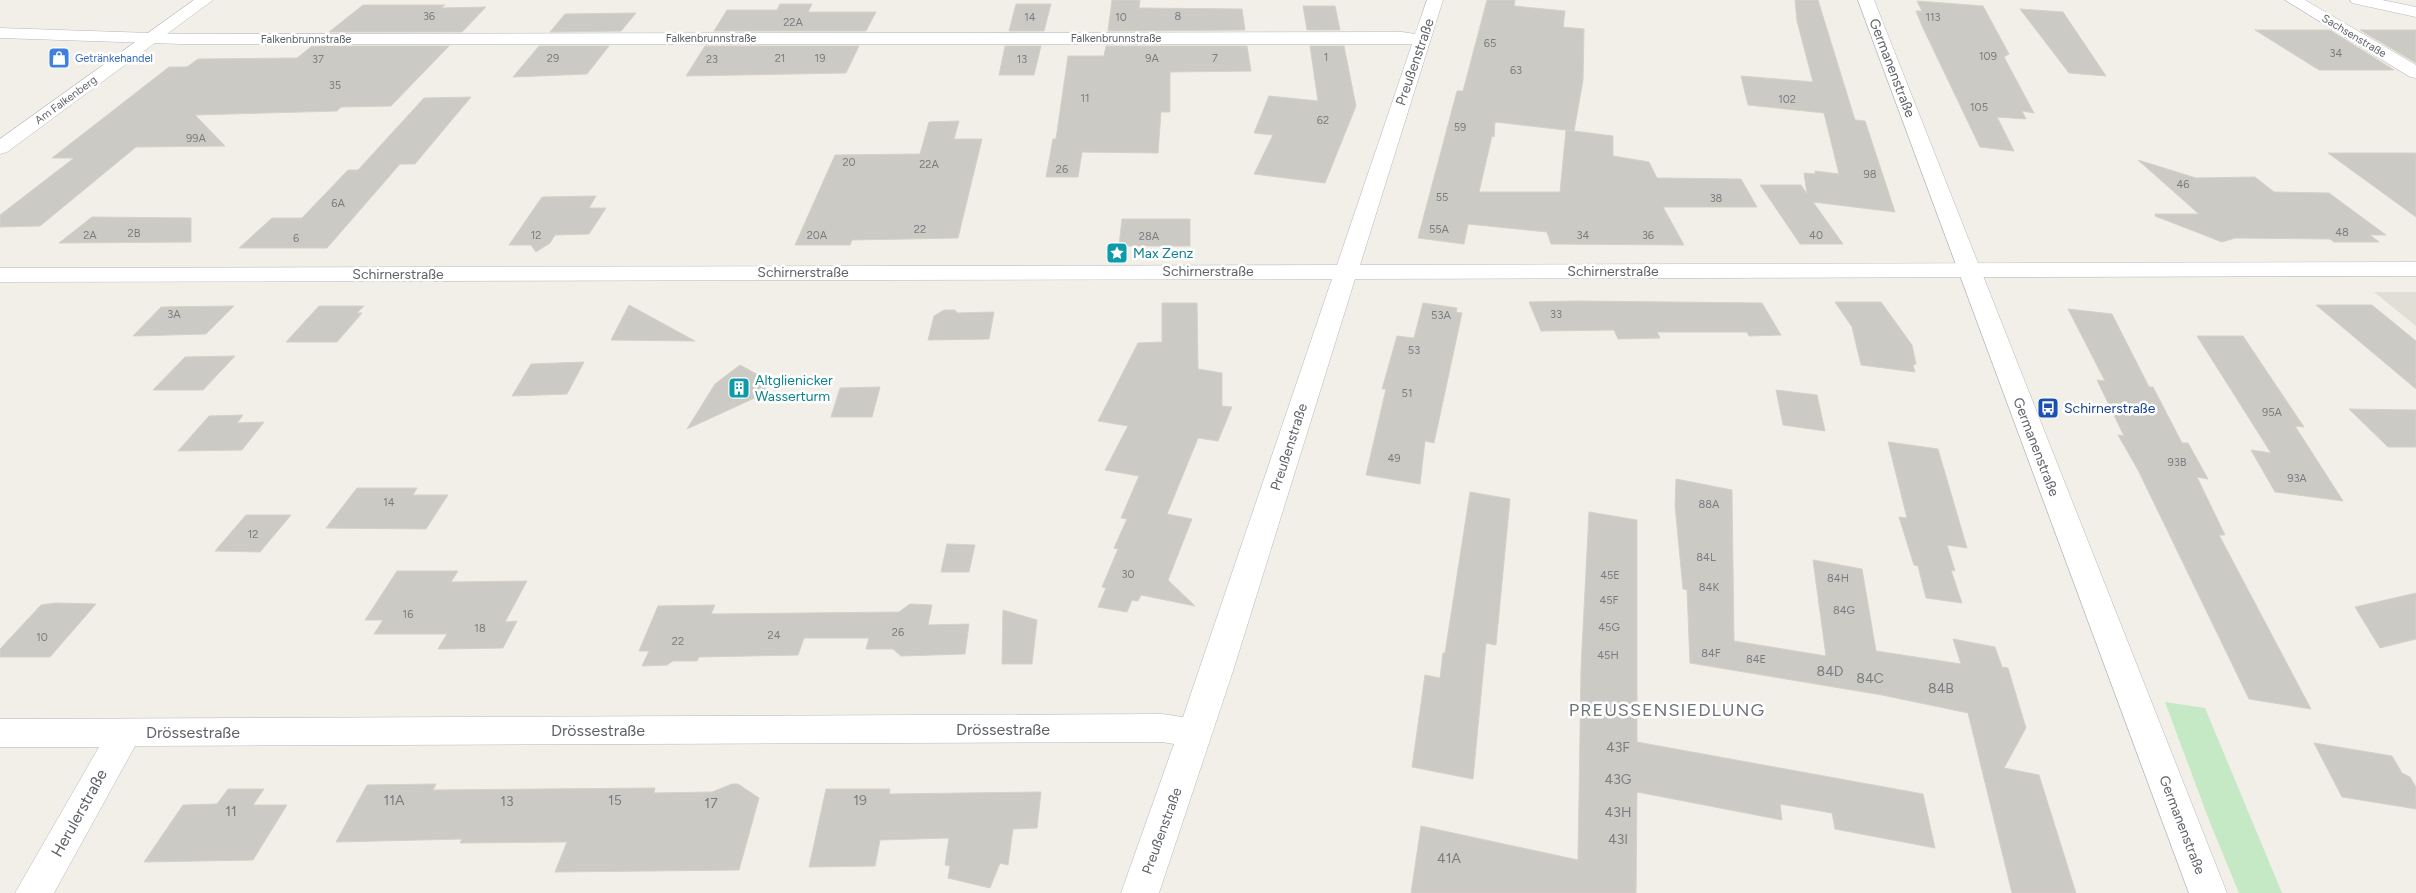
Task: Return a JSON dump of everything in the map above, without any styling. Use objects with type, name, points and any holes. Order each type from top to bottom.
[{"type":"street","name":"Am Falkenberg","points":[[0,148],[205,0]]},
{"type":"street","name":"Preußenstraße","points":[[1140,893],[1195,732],[1435,0]]},
{"type":"street","name":"Germanenstraße","points":[[1866,0],[2208,893]]},
{"type":"street","name":"Sachsenstraße","points":[[2293,0],[2416,73]]},
{"type":"street","points":[[2358,0],[2416,12]]},
{"type":"street","name":"Falkenbrunnstraße","points":[[0,33],[151,39],[1402,37],[1422,40]]},
{"type":"street","name":"Schirnerstraße","points":[[0,275],[1345,270],[2416,269]]},
{"type":"street","name":"Drössestraße","points":[[0,733],[1162,728],[1195,732]]},
{"type":"street","name":"Herulerstraße","points":[[34,893],[125,733]]},
{"type":"shaded area","points":[[2374,292],[2416,292],[2416,326]]},
{"type":"green space","points":[[2165,702],[2205,708],[2282,893],[2239,893],[2209,820]]},
{"type":"building","points":[[1112,0],[1140,0],[1139,8],[1242,9],[1245,30],[1108,31]]},
{"type":"building","points":[[1487,0],[1515,0],[1514,6],[1565,11],[1563,27],[1584,29],[1583,80],[1574,131],[1572,131],[1613,136],[1613,156],[1649,162],[1657,178],[1741,179],[1757,207],[1663,207],[1684,245],[1551,244],[1547,232],[1468,224],[1464,244],[1418,238],[1457,91],[1463,91]],"holes":[[[1495,122],[1566,130],[1560,192],[1479,192],[1492,136],[1494,137]]]},
{"type":"building","points":[[1795,0],[1818,0],[1855,120],[1865,121],[1895,212],[1813,202],[1843,244],[1800,244],[1760,185],[1801,185],[1807,194],[1804,173],[1815,174],[1815,171],[1839,174],[1824,113],[1748,105],[1741,76],[1813,82],[1797,21]]},
{"type":"building","points":[[1917,1],[1983,6],[2009,54],[2004,57],[2034,113],[2022,111],[2026,119],[1997,117],[2014,151],[1980,147],[1923,28],[1916,11],[1922,11]]},
{"type":"building","points":[[780,4],[812,4],[808,12],[876,12],[866,31],[714,31],[727,10],[777,10]]},
{"type":"building","points":[[1016,4],[1051,4],[1044,31],[1009,31]]},
{"type":"building","points":[[363,5],[445,5],[441,8],[486,7],[462,32],[329,32]]},
{"type":"building","points":[[1303,6],[1335,6],[1340,30],[1307,30]]},
{"type":"building","points":[[2020,9],[2063,12],[2106,76],[2069,73]]},
{"type":"building","points":[[636,13],[621,31],[550,32],[565,14]]},
{"type":"building","points":[[2255,30],[2330,30],[2394,70],[2319,70]]},
{"type":"building","points":[[2360,30],[2416,30],[2416,63]]},
{"type":"building","points":[[312,46],[449,46],[391,106],[341,107],[337,111],[195,115],[225,146],[136,147],[40,226],[0,227],[0,215],[74,158],[52,158],[169,67],[187,67],[198,59],[297,58]]},
{"type":"building","points":[[539,46],[609,46],[587,74],[513,77]]},
{"type":"building","points":[[705,46],[859,46],[846,73],[686,76]]},
{"type":"building","points":[[1005,46],[1041,46],[1034,75],[999,75]]},
{"type":"building","points":[[1106,46],[1247,46],[1251,71],[1170,72],[1170,112],[1161,112],[1158,153],[1082,152],[1078,177],[1046,177],[1053,139],[1056,139],[1068,56],[1104,56]]},
{"type":"building","points":[[1310,46],[1344,46],[1356,106],[1325,183],[1254,174],[1273,135],[1254,133],[1269,96],[1318,101]]},
{"type":"building","points":[[471,97],[415,164],[400,164],[327,248],[239,248],[272,218],[302,218],[348,170],[358,170],[424,98]]},
{"type":"building","points":[[959,121],[954,139],[982,139],[958,238],[852,240],[850,245],[795,245],[835,155],[920,154],[929,122]]},
{"type":"building","points":[[2328,153],[2416,153],[2416,217]]},
{"type":"building","points":[[2138,160],[2196,178],[2255,177],[2274,192],[2329,193],[2386,235],[2370,235],[2379,242],[2334,242],[2330,239],[2235,238],[2222,242],[2155,216],[2155,214],[2199,214]]},
{"type":"building","points":[[596,196],[589,208],[606,208],[589,234],[555,235],[550,243],[536,252],[531,245],[509,245],[542,197]]},
{"type":"building","points":[[92,217],[191,218],[191,242],[59,243]]},
{"type":"building","points":[[1122,219],[1190,219],[1190,246],[1119,246]]},
{"type":"building","points":[[1529,302],[1762,303],[1781,335],[1749,336],[1747,332],[1657,332],[1660,338],[1618,339],[1614,330],[1541,331]]},
{"type":"building","points":[[1835,302],[1881,302],[1912,345],[1916,364],[1913,365],[1915,372],[1861,365],[1852,327]]},
{"type":"building","points":[[1162,303],[1197,303],[1198,369],[1222,373],[1222,406],[1232,407],[1218,441],[1198,438],[1167,514],[1192,519],[1168,580],[1195,606],[1141,595],[1138,601],[1132,600],[1127,612],[1098,607],[1106,588],[1102,587],[1118,549],[1114,548],[1127,519],[1121,518],[1139,476],[1105,470],[1128,426],[1098,421],[1138,343],[1162,342]]},
{"type":"building","points":[[1423,303],[1457,308],[1456,312],[1462,313],[1434,443],[1425,441],[1420,484],[1366,475],[1386,389],[1382,389],[1397,336],[1414,338]]},
{"type":"building","points":[[629,305],[695,341],[611,340]]},
{"type":"building","points":[[2316,305],[2372,305],[2416,341],[2416,389]]},
{"type":"building","points":[[234,306],[206,334],[133,336],[161,307]]},
{"type":"building","points":[[319,306],[364,306],[357,313],[362,313],[337,342],[286,342]]},
{"type":"building","points":[[2068,309],[2112,314],[2149,387],[2153,387],[2182,443],[2188,443],[2208,479],[2197,477],[2225,535],[2219,535],[2311,709],[2249,699],[2138,470],[2118,435],[2124,436],[2097,380],[2105,381]]},
{"type":"building","points":[[944,310],[955,310],[957,313],[994,312],[989,339],[928,340],[934,316]]},
{"type":"building","points":[[2197,336],[2243,336],[2304,427],[2295,426],[2343,501],[2275,492],[2251,450],[2271,453]]},
{"type":"building","points":[[235,356],[203,390],[153,390],[185,357]]},
{"type":"building","points":[[584,362],[567,394],[512,396],[531,364]]},
{"type":"building","name":"Altglienicker Wasserturm","points":[[740,365],[771,382],[759,396],[687,429],[715,384]]},
{"type":"building","points":[[880,387],[872,417],[831,417],[840,388]]},
{"type":"building","points":[[1776,390],[1817,395],[1825,431],[1783,425]]},
{"type":"building","points":[[2349,409],[2416,410],[2416,447],[2388,447]]},
{"type":"building","points":[[243,415],[237,423],[264,422],[242,450],[178,451],[209,416]]},
{"type":"building","points":[[1888,442],[1938,449],[1967,548],[1947,545],[1955,571],[1951,570],[1962,603],[1926,598],[1918,566],[1914,565],[1899,517],[1907,518]]},
{"type":"building","points":[[1676,479],[1732,490],[1734,641],[1826,656],[1813,560],[1862,569],[1876,651],[1961,664],[1953,639],[1995,647],[2002,667],[2008,668],[2026,728],[2004,768],[2039,775],[2076,893],[2012,893],[1968,713],[1882,695],[1690,663],[1687,590],[1683,589],[1675,506]]},
{"type":"building","points":[[357,488],[417,488],[413,495],[448,495],[426,529],[326,528]]},
{"type":"building","points":[[1470,492],[1510,499],[1496,645],[1486,643],[1473,779],[1412,767],[1425,675],[1440,678]]},
{"type":"building","points":[[1589,512],[1637,520],[1637,742],[1923,794],[1935,848],[1835,829],[1832,813],[1780,804],[1782,820],[1637,792],[1636,893],[1411,893],[1421,826],[1578,860],[1581,668]]},
{"type":"building","points":[[246,515],[291,515],[260,552],[215,551]]},
{"type":"building","points":[[947,544],[975,545],[969,572],[941,572]]},
{"type":"building","points":[[397,571],[458,571],[451,582],[527,581],[505,622],[517,621],[503,648],[438,649],[447,634],[374,634],[383,620],[365,620]]},
{"type":"building","points":[[2416,593],[2416,639],[2380,648],[2355,607]]},
{"type":"building","points":[[56,603],[96,604],[50,657],[0,657],[0,649],[41,605]]},
{"type":"building","points":[[910,604],[932,605],[928,625],[969,624],[965,654],[901,656],[893,649],[866,649],[869,638],[804,638],[798,655],[699,657],[697,661],[673,661],[667,665],[642,666],[649,651],[639,651],[658,606],[715,605],[711,614],[899,612]]},
{"type":"building","points":[[1003,610],[1037,620],[1032,664],[1002,664]]},
{"type":"building","points":[[2314,743],[2392,756],[2402,773],[2410,777],[2416,787],[2416,809],[2342,797]]},
{"type":"building","points":[[436,784],[433,790],[655,788],[654,793],[712,792],[732,784],[738,784],[759,798],[739,870],[555,872],[567,842],[460,843],[462,839],[336,842],[367,785]]},
{"type":"building","points":[[228,789],[264,789],[253,805],[287,805],[253,860],[144,862],[183,805],[217,804]]},
{"type":"building","points":[[826,789],[890,789],[889,794],[1041,792],[1037,828],[1013,829],[1008,865],[1000,863],[990,888],[948,878],[950,866],[945,865],[949,838],[880,840],[875,866],[809,867]]},
{"type":"place","name":"Getränkehandel","points":[[59,58]]},
{"type":"place","name":"Max Zenz","points":[[1117,253]]},
{"type":"place","name":"Altglienicker Wasserturm","points":[[739,388]]},
{"type":"place","name":"Schirnerstraße","points":[[2048,408]]},
{"type":"district","name":"PREUSSENSIEDLUNG","points":[[1667,710]]}]
